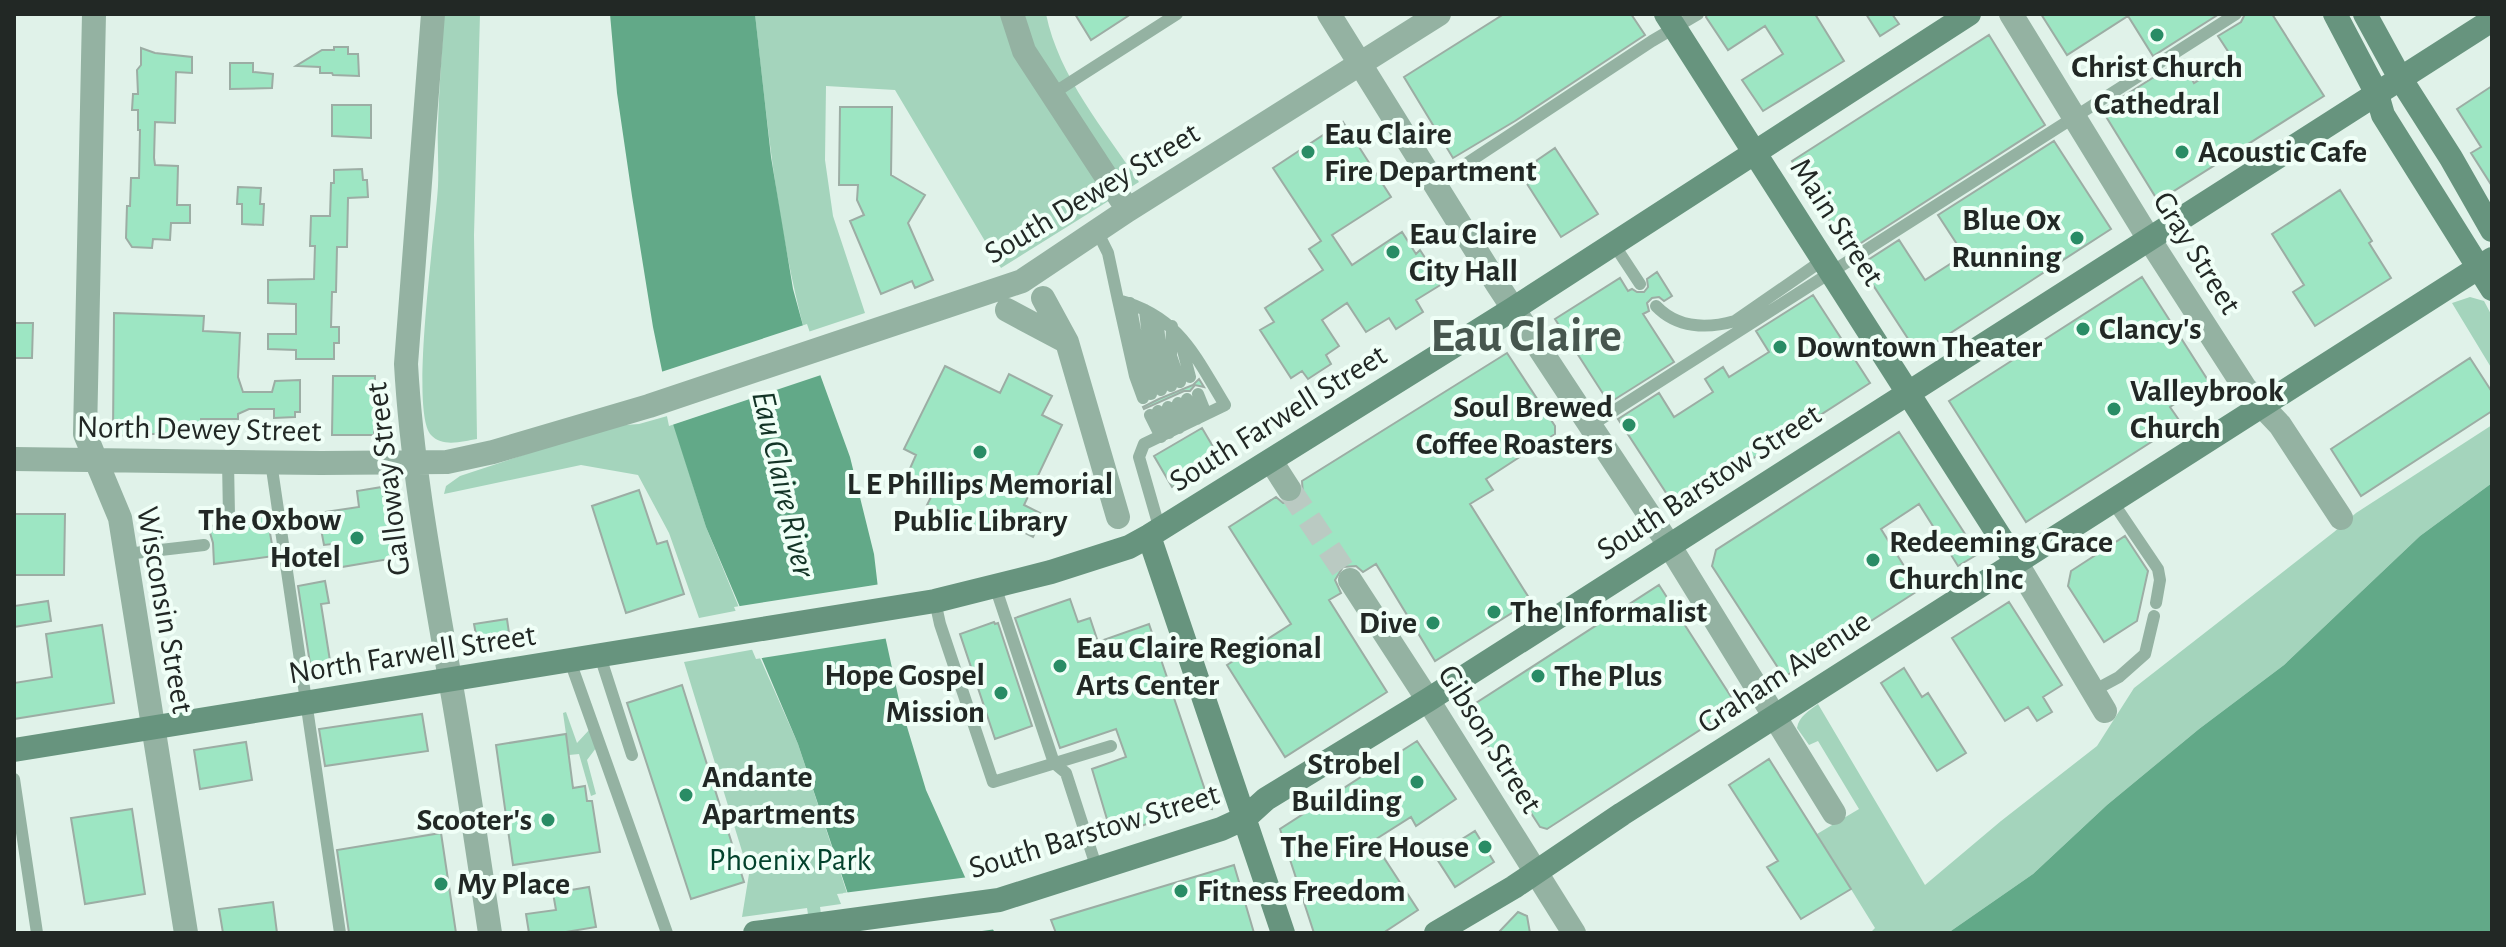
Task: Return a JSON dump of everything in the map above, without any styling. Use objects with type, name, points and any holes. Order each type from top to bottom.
[{"type":"street","name":"Wisconsin Street","points":[[94,14],[85,434],[120,518],[186,933]]},
{"type":"street","name":"Galloway Street","points":[[433,14],[406,364],[415,464],[490,933]]},
{"type":"street","points":[[1012,14],[1024,51],[1128,210]]},
{"type":"street","points":[[1329,14],[1513,309],[1669,545],[1834,813]]},
{"type":"street","name":"South Dewey Street","points":[[753,372],[1022,281],[1128,210],[1439,14]]},
{"type":"street","name":"South Farwell Street","points":[[820,621],[935,601],[995,586],[1116,551],[1155,533],[1513,309],[1969,14]]},
{"type":"street","name":"Gray Street","points":[[2011,14],[2245,388],[2280,425],[2341,518]]},
{"type":"street","points":[[2335,14],[2377,94],[2383,115],[2485,264],[2492,289]]},
{"type":"street","points":[[2365,14],[2492,230]]},
{"type":"street","name":"South Barstow Street","points":[[755,933],[999,900],[1221,829],[1245,818],[1266,799],[1428,700],[2492,20]]},
{"type":"street","name":"Main Street","points":[[1671,21],[1909,392],[2099,701]]},
{"type":"street","name":"Graham Avenue","points":[[1436,933],[2485,264]]},
{"type":"street","points":[[1043,298],[1067,342],[1118,517]]},
{"type":"street","points":[[1007,310],[1067,342]]},
{"type":"street","name":"North Dewey Street","points":[[14,459],[447,462],[493,452],[753,372]]},
{"type":"street","points":[[1271,461],[1289,489]]},
{"type":"street","points":[[1155,533],[1283,933]]},
{"type":"street","name":"Gibson Street","points":[[1350,580],[1574,933]]},
{"type":"street","name":"North Farwell Street","points":[[14,750],[820,621]]},
{"type":"lane","points":[[1052,94],[1177,14]]},
{"type":"lane","points":[[1434,185],[1652,41],[1671,21],[1698,14]]},
{"type":"lane","points":[[1656,306],[1665,316],[1683,323],[1722,325],[1735,321],[2075,118],[2236,14]]},
{"type":"lane","points":[[1097,231],[1108,253],[1124,302],[1166,388]]},
{"type":"lane","points":[[1613,243],[1640,284]]},
{"type":"lane","points":[[1590,426],[1827,266]]},
{"type":"lane","points":[[1124,302],[1151,313],[1176,331],[1225,405],[1144,444],[1139,457],[1155,533]]},
{"type":"lane","points":[[1151,313],[1151,365],[1166,388]]},
{"type":"lane","points":[[1166,388],[1176,331]]},
{"type":"lane","points":[[1173,405],[1183,426]]},
{"type":"lane","points":[[1173,405],[1183,426]]},
{"type":"lane","points":[[1173,405],[1183,426]]},
{"type":"lane","points":[[228,461],[229,516]]},
{"type":"lane","points":[[271,462],[340,933]]},
{"type":"lane","points":[[2099,701],[2119,677],[2145,654],[2160,580],[2158,569],[2112,501]]},
{"type":"lane","points":[[126,554],[204,545]]},
{"type":"lane","points":[[995,586],[1054,763],[1066,773],[1097,869]]},
{"type":"lane","points":[[935,601],[993,782],[1111,746]]},
{"type":"lane","points":[[600,656],[632,755]]},
{"type":"lane","points":[[570,661],[667,933]]},
{"type":"lane","points":[[14,779],[37,933]]},
{"type":"green space","points":[[444,14],[480,14],[474,235],[477,439],[453,443],[431,435],[425,419],[423,392],[423,356],[438,186],[438,110]]},
{"type":"green space","points":[[755,14],[1046,14],[1052,37],[1072,81],[1139,182],[1001,268],[895,90],[826,86],[825,160],[833,216],[865,313],[805,333],[780,214]]},
{"type":"green space","points":[[2470,297],[2484,301],[2492,316],[2492,369],[2452,303]]},
{"type":"green space","points":[[671,415],[706,527],[740,610],[699,618],[669,533],[638,475],[581,465],[444,494],[446,486],[460,476],[611,426],[639,424]]},
{"type":"green space","points":[[2492,425],[2492,483],[2420,536],[2284,665],[2199,729],[2107,805],[2033,874],[1948,933],[1870,933],[1875,928],[1817,834],[1859,809],[1818,741],[1809,745],[1797,728],[1808,712],[1818,704],[1925,885],[2097,746],[2134,688],[2356,513]]},
{"type":"green space","name":"Phoenix Park","points":[[756,649],[798,744],[847,893],[837,894],[841,904],[820,907],[824,933],[811,933],[807,908],[742,917],[749,874],[684,662]]},
{"type":"green space","points":[[566,712],[577,743],[590,729],[596,748],[587,760],[596,794],[591,796],[579,754],[569,755],[563,713]]},
{"type":"water","name":"Eau Claire River","points":[[610,14],[755,14],[771,157],[793,289],[805,333],[850,457],[874,554],[882,622],[899,700],[926,790],[969,886],[995,933],[861,933],[798,744],[706,527],[673,424],[653,327],[632,196],[617,93]]},
{"type":"water","points":[[2492,483],[2492,933],[1948,933],[2033,874],[2107,805],[2199,729],[2284,665],[2420,536]]},
{"type":"pier","points":[[807,324],[824,374],[669,426],[658,373]]},
{"type":"pier","points":[[881,584],[889,638],[756,659],[734,607]]},
{"type":"pier","points":[[969,877],[997,929],[967,933],[857,933],[843,893]]},
{"type":"building","points":[[1075,14],[1131,14],[1091,40]]},
{"type":"building","points":[[1504,14],[1631,14],[1645,35],[1453,158],[1404,77]]},
{"type":"building","points":[[1707,14],[1815,14],[1844,61],[1763,111],[1742,80],[1783,54],[1765,26],[1728,50]]},
{"type":"building","points":[[1866,14],[1892,14],[1899,24],[1880,36]]},
{"type":"building","points":[[2041,14],[2219,14],[2153,56],[2128,16],[2067,55]]},
{"type":"building","points":[[2245,14],[2272,14],[2324,96],[2158,201],[2102,110],[2181,60],[2194,83],[2233,59],[2218,36],[2241,22]]},
{"type":"building","points":[[1989,35],[2045,125],[1850,250],[1792,161]]},
{"type":"building","points":[[334,47],[348,47],[348,54],[358,54],[359,76],[320,73],[320,67],[296,66],[322,50],[334,50]]},
{"type":"building","points":[[141,48],[155,53],[192,57],[192,73],[176,72],[175,123],[155,122],[154,158],[155,165],[178,166],[177,205],[190,205],[190,223],[171,223],[170,240],[153,239],[152,248],[132,247],[126,238],[131,178],[139,178],[138,110],[132,110],[133,94],[138,94],[137,70],[141,65]]},
{"type":"building","points":[[230,63],[253,63],[253,72],[273,74],[272,88],[230,89]]},
{"type":"building","points":[[2492,86],[2492,186],[2471,153],[2481,147],[2457,109]]},
{"type":"building","points":[[332,105],[371,105],[371,138],[332,136]]},
{"type":"building","points":[[840,107],[892,107],[891,175],[925,195],[908,223],[933,280],[915,288],[912,281],[881,294],[850,221],[864,215],[857,200],[858,185],[839,185]]},
{"type":"building","name":"Eau Claire City Hall","points":[[1343,122],[1391,197],[1332,235],[1352,265],[1402,232],[1416,254],[1420,250],[1442,284],[1416,300],[1423,312],[1396,329],[1389,318],[1366,332],[1347,303],[1322,320],[1339,346],[1326,355],[1331,364],[1308,379],[1302,371],[1291,378],[1260,330],[1274,322],[1265,308],[1323,270],[1309,249],[1321,241],[1273,168]]},
{"type":"building","points":[[2054,141],[2111,229],[1918,354],[1860,265],[1899,240],[1925,280],[1964,255],[1938,215]]},
{"type":"building","points":[[1555,148],[1598,214],[1561,237],[1522,176],[1539,165],[1536,161]]},
{"type":"building","points":[[362,169],[363,180],[367,180],[368,197],[348,198],[347,247],[337,247],[331,327],[339,327],[339,343],[334,343],[334,359],[296,359],[296,350],[268,349],[268,334],[296,334],[296,304],[268,303],[268,280],[314,279],[315,246],[310,246],[311,216],[330,216],[334,170]]},
{"type":"building","points":[[238,187],[261,188],[263,225],[242,224],[242,204],[237,204]]},
{"type":"building","points":[[2340,190],[2391,278],[2315,326],[2293,292],[2304,285],[2272,234]]},
{"type":"building","points":[[1657,272],[1672,296],[1664,301],[1659,297],[1652,298],[1647,303],[1649,311],[1643,314],[1674,362],[1609,403],[1555,319],[1620,278],[1628,291],[1644,292],[1648,287],[1647,279]]},
{"type":"building","points":[[2142,277],[2209,382],[2170,407],[2181,423],[2026,522],[1949,401]]},
{"type":"building","points":[[1813,295],[1870,383],[1676,508],[1618,419],[1659,393],[1674,417],[1713,392],[1705,379],[1723,367],[1729,377],[1769,352],[1756,331]]},
{"type":"building","points":[[114,313],[204,316],[203,331],[240,333],[238,377],[243,392],[272,392],[275,381],[300,380],[300,412],[295,412],[295,417],[274,418],[274,409],[249,409],[238,414],[238,419],[201,419],[201,429],[173,428],[173,433],[113,436]]},
{"type":"building","points":[[14,323],[33,323],[32,358],[14,358]]},
{"type":"building","points":[[1507,353],[1555,426],[1555,434],[1486,479],[1493,490],[1470,504],[1531,601],[1435,661],[1376,564],[1363,572],[1356,566],[1343,567],[1335,580],[1341,593],[1329,600],[1387,692],[1285,757],[1227,665],[1291,624],[1229,527],[1276,497],[1283,503],[1296,502],[1303,495],[1302,481]]},
{"type":"building","points":[[2470,358],[2492,392],[2492,411],[2361,496],[2331,449]]},
{"type":"building","name":"L E Phillips Memorial Public Library","points":[[945,366],[1000,393],[1009,374],[1052,396],[1042,415],[1062,425],[1024,505],[1044,515],[1033,537],[993,517],[985,533],[927,505],[936,487],[908,473],[916,455],[904,449]]},
{"type":"building","points":[[333,376],[375,376],[374,435],[332,435]]},
{"type":"building","points":[[1199,379],[1204,387],[1195,385],[1190,391],[1144,409],[1193,385]]},
{"type":"building","points":[[1202,428],[1215,450],[1207,454],[1212,464],[1172,487],[1154,456]]},
{"type":"building","points":[[1899,432],[1978,554],[1958,566],[1919,504],[1881,529],[1919,590],[1784,677],[1712,566],[1716,550]]},
{"type":"building","points":[[382,487],[395,558],[336,568],[332,544],[324,545],[318,513],[359,507],[357,491]]},
{"type":"building","points":[[639,490],[657,544],[667,541],[684,594],[626,613],[592,506]]},
{"type":"building","points":[[14,514],[65,514],[64,575],[14,575]]},
{"type":"building","points":[[267,516],[274,556],[214,564],[208,526],[230,525],[236,521]]},
{"type":"building","points":[[2125,536],[2148,571],[2137,621],[2104,642],[2068,586],[2071,571]]},
{"type":"building","points":[[325,581],[329,603],[321,604],[331,667],[311,670],[298,586]]},
{"type":"building","points":[[1659,585],[1737,706],[1547,829],[1540,827],[1465,710]]},
{"type":"building","points":[[1070,599],[1078,622],[1090,618],[1098,642],[1149,624],[1206,793],[1212,799],[1212,809],[1196,807],[1112,836],[1092,769],[1126,757],[1116,729],[1060,748],[1015,618]]},
{"type":"building","points":[[48,601],[51,621],[14,627],[14,606]]},
{"type":"building","points":[[2009,602],[2062,685],[2043,697],[2052,712],[2037,721],[2028,707],[2005,721],[1952,638]]},
{"type":"building","points":[[507,619],[510,640],[478,645],[474,624]]},
{"type":"building","name":"Hope Gospel Mission","points":[[998,623],[1032,726],[995,739],[960,634]]},
{"type":"building","points":[[102,625],[114,703],[14,719],[14,683],[52,677],[46,634]]},
{"type":"building","points":[[1904,668],[1922,697],[1928,693],[1966,753],[1937,771],[1881,683]]},
{"type":"building","name":"Andante Apartments","points":[[682,685],[744,882],[691,899],[627,703]]},
{"type":"building","points":[[422,714],[428,751],[325,766],[319,729]]},
{"type":"building","points":[[566,734],[573,788],[585,786],[587,801],[592,801],[600,852],[513,865],[496,745]]},
{"type":"building","points":[[1417,741],[1456,799],[1416,826],[1411,817],[1373,841],[1418,910],[1383,933],[1314,933],[1280,829]]},
{"type":"building","points":[[246,742],[252,780],[200,789],[194,750]]},
{"type":"building","points":[[1769,759],[1851,889],[1801,919],[1767,867],[1778,861],[1729,785]]},
{"type":"building","points":[[132,809],[145,894],[85,904],[71,818]]},
{"type":"building","points":[[1475,831],[1494,862],[1455,887],[1435,856]]},
{"type":"building","points":[[441,833],[456,933],[349,933],[337,850]]},
{"type":"building","points":[[1234,865],[1254,933],[1056,933],[1051,920]]},
{"type":"building","points":[[589,887],[596,927],[560,933],[529,933],[526,914],[556,910],[553,893]]},
{"type":"building","points":[[273,902],[277,933],[223,933],[219,909]]},
{"type":"building","points":[[1518,912],[1527,916],[1530,933],[1498,933]]},
{"type":"tunnel","points":[[1289,489],[1350,580]]},
{"type":"place","name":"Christ Church Cathedral","points":[[2157,35]]},
{"type":"place","name":"Eau Claire Fire Department","points":[[1308,152]]},
{"type":"place","name":"Acoustic Cafe","points":[[2182,152]]},
{"type":"place","name":"Blue Ox Running","points":[[2077,238]]},
{"type":"place","name":"Eau Claire City Hall","points":[[1393,252]]},
{"type":"place","name":"Clancy's","points":[[2083,329]]},
{"type":"place","name":"Downtown Theater","points":[[1780,347]]},
{"type":"place","name":"Valleybrook Church","points":[[2114,409]]},
{"type":"place","name":"Soul Brewed Coffee Roasters","points":[[1629,425]]},
{"type":"place","name":"L E Phillips Memorial Public Library","points":[[980,452]]},
{"type":"place","name":"The Oxbow Hotel","points":[[357,538]]},
{"type":"place","name":"Redeeming Grace Church Inc","points":[[1873,560]]},
{"type":"place","name":"The Informalist","points":[[1494,612]]},
{"type":"place","name":"Dive","points":[[1433,623]]},
{"type":"place","name":"Eau Claire Regional Arts Center","points":[[1060,666]]},
{"type":"place","name":"The Plus","points":[[1538,676]]},
{"type":"place","name":"Hope Gospel Mission","points":[[1001,693]]},
{"type":"place","name":"Strobel Building","points":[[1417,782]]},
{"type":"place","name":"Andante Apartments","points":[[686,795]]},
{"type":"place","name":"Scooter's","points":[[548,820]]},
{"type":"place","name":"The Fire House","points":[[1485,847]]},
{"type":"place","name":"My Place","points":[[441,884]]},
{"type":"place","name":"Fitness Freedom","points":[[1181,891]]},
{"type":"district","name":"Eau Claire","points":[[1526,337]]}]
